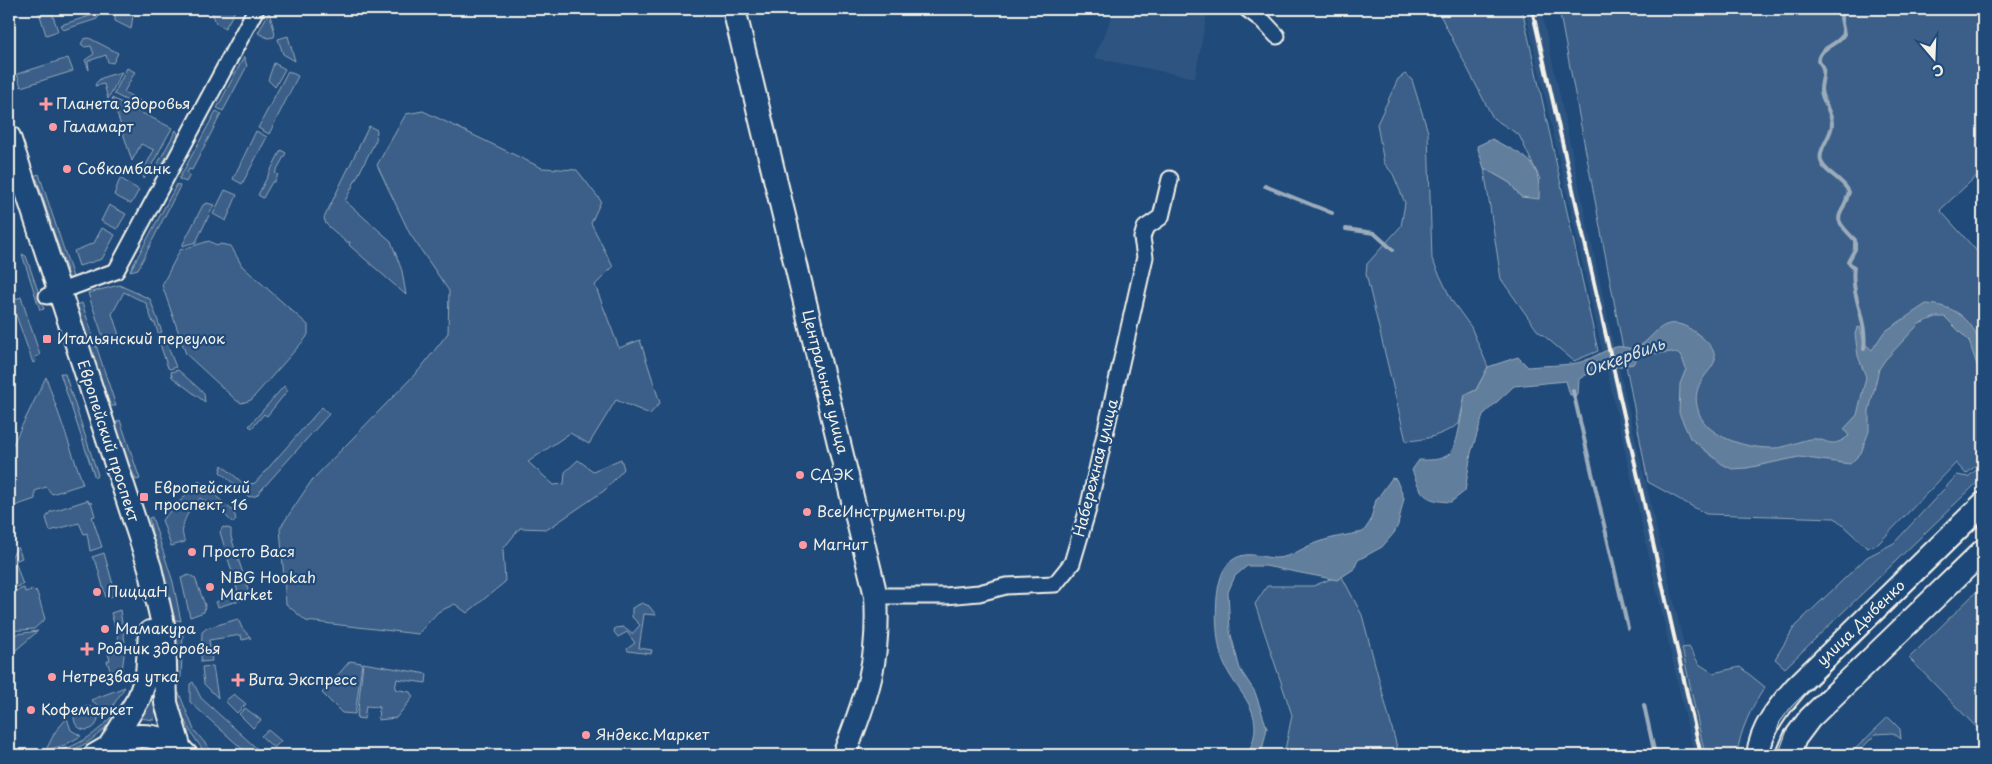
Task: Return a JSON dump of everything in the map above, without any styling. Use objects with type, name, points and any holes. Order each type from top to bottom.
[{"type":"street","points":[[53,294],[116,270],[256,9]]},
{"type":"street","name":"Центральная улица","points":[[734,9],[876,596],[878,624],[874,664],[868,693],[844,755]]},
{"type":"street","points":[[1247,9],[1262,20],[1277,36]]},
{"type":"street","name":"Европейский проспект","points":[[9,137],[53,294],[137,569],[145,597],[150,630],[149,661],[144,685],[133,710],[102,753]]},
{"type":"street","name":"Набережная улица","points":[[876,596],[945,596],[979,593],[1006,586],[1055,584],[1072,564],[1088,509],[1145,257],[1142,238],[1145,228],[1161,217],[1170,179]]},
{"type":"street","name":"Европейский проспект","points":[[9,180],[53,294],[154,585],[164,629],[166,703],[183,752]]},
{"type":"street","name":"улица Дыбенко","points":[[1758,755],[1766,729],[1776,709],[1796,687],[1983,504]]},
{"type":"street","points":[[1788,755],[1795,738],[1810,718],[1983,551]]},
{"type":"street","points":[[102,753],[126,738],[145,736],[164,740],[183,752]]},
{"type":"shaded area","points":[[38,9],[53,9],[51,10],[58,31],[46,35]]},
{"type":"shaded area","points":[[94,9],[99,9],[100,14],[97,19],[63,30],[61,25],[96,14]]},
{"type":"shaded area","points":[[115,9],[134,9],[131,29],[115,21]]},
{"type":"shaded area","points":[[211,9],[236,9],[225,28],[216,23]]},
{"type":"shaded area","points":[[1115,9],[1208,9],[1195,78],[1094,58]]},
{"type":"shaded area","points":[[1437,9],[1522,9],[1598,351],[1574,361],[1537,330],[1501,279],[1484,168],[1510,183],[1521,197],[1540,179],[1519,135],[1493,118]]},
{"type":"shaded area","points":[[1525,9],[1541,9],[1614,347],[1710,755],[1694,755]]},
{"type":"shaded area","points":[[1559,9],[1983,9],[1983,170],[1940,210],[1983,258],[1983,460],[1966,474],[1956,463],[1878,544],[1867,548],[1835,518],[1706,514],[1648,482]]},
{"type":"shaded area","points":[[269,12],[275,33],[274,37],[268,38],[258,33]]},
{"type":"shaded area","points":[[288,36],[295,61],[283,54],[278,39]]},
{"type":"shaded area","points":[[89,38],[118,53],[113,63],[108,62],[106,55],[88,61],[89,70],[85,60],[94,54],[91,46],[85,47],[81,44],[84,39]]},
{"type":"shaded area","points":[[244,57],[247,66],[223,111],[217,108]]},
{"type":"shaded area","points":[[68,58],[73,71],[21,87],[17,74]]},
{"type":"shaded area","points":[[274,63],[285,69],[275,87],[268,80]]},
{"type":"shaded area","points":[[127,68],[135,72],[124,92],[144,103],[139,107],[114,94]]},
{"type":"shaded area","points":[[288,71],[298,76],[269,134],[258,128]]},
{"type":"shaded area","points":[[122,72],[108,99],[104,84],[95,86],[99,80],[106,76]]},
{"type":"shaded area","points":[[1405,74],[1412,80],[1428,132],[1432,259],[1452,301],[1471,327],[1488,367],[1476,390],[1465,395],[1459,424],[1434,436],[1406,441],[1366,274],[1367,264],[1401,226],[1405,203],[1393,174],[1384,163],[1377,124],[1398,79]]},
{"type":"shaded area","points":[[112,98],[172,128],[144,179],[143,171],[154,150],[141,144],[132,161]]},
{"type":"shaded area","points":[[216,111],[221,114],[192,170],[189,169],[187,173],[190,175],[186,182],[179,179]]},
{"type":"shaded area","points":[[423,111],[542,168],[577,170],[601,201],[591,223],[613,267],[595,285],[619,348],[640,340],[660,403],[650,414],[616,400],[589,444],[570,433],[528,462],[554,485],[564,484],[565,472],[578,460],[593,471],[621,459],[624,469],[605,490],[548,529],[520,528],[503,549],[505,582],[467,613],[455,604],[438,612],[418,634],[306,621],[286,604],[280,528],[312,480],[420,369],[448,333],[449,291],[410,234],[377,165],[406,114]]},
{"type":"shaded area","points":[[369,126],[377,130],[376,140],[345,201],[391,241],[402,271],[406,295],[349,245],[350,242],[346,242],[326,224],[324,218]]},
{"type":"shaded area","points":[[176,130],[179,136],[161,170],[156,167]]},
{"type":"shaded area","points":[[256,131],[267,137],[242,184],[233,179]]},
{"type":"shaded area","points":[[281,150],[286,153],[275,173],[278,175],[263,198],[258,195]]},
{"type":"shaded area","points":[[39,174],[74,280],[63,279],[61,273],[67,270],[52,227],[46,229],[45,225],[51,223],[37,179],[31,181],[30,177]]},
{"type":"shaded area","points":[[120,178],[139,190],[131,204],[114,195]]},
{"type":"shaded area","points":[[177,184],[180,186],[138,269],[130,271]]},
{"type":"shaded area","points":[[225,190],[237,195],[226,221],[213,214]]},
{"type":"shaded area","points":[[207,203],[214,205],[196,242],[182,246],[203,205]]},
{"type":"shaded area","points":[[109,205],[126,214],[117,229],[101,221]]},
{"type":"shaded area","points":[[102,228],[115,235],[102,259],[79,266],[74,251],[94,243]]},
{"type":"shaded area","points":[[209,241],[218,246],[220,244],[231,246],[242,266],[308,325],[306,338],[251,400],[242,403],[237,401],[186,354],[162,285],[180,250]]},
{"type":"shaded area","points":[[22,254],[26,256],[44,309],[40,310]]},
{"type":"shaded area","points":[[119,285],[150,299],[162,332],[158,333],[146,303],[124,292],[112,314],[119,335],[104,340],[88,293]]},
{"type":"shaded area","points":[[21,297],[40,355],[35,357],[36,361],[33,363],[11,301]]},
{"type":"shaded area","points":[[82,303],[116,406],[104,406],[72,307]]},
{"type":"shaded area","points":[[163,335],[176,367],[170,369],[160,344],[162,343],[159,336]]},
{"type":"shaded area","points":[[178,370],[204,393],[205,402],[172,377],[171,372]]},
{"type":"shaded area","points":[[60,373],[65,374],[98,475],[95,478]]},
{"type":"shaded area","points":[[46,377],[83,484],[52,494],[46,487],[35,491],[35,499],[9,508],[9,452]]},
{"type":"shaded area","points":[[284,386],[288,390],[267,416],[264,414],[252,428],[249,426]]},
{"type":"shaded area","points":[[322,407],[329,414],[256,496],[249,497],[220,472],[222,465],[245,485],[255,483]]},
{"type":"shaded area","points":[[120,420],[140,479],[136,480],[111,426]]},
{"type":"shaded area","points":[[1983,464],[1983,477],[1785,668],[1775,659],[1795,626],[1867,557],[1894,543],[1957,475],[1968,477]]},
{"type":"shaded area","points":[[199,481],[234,512],[236,520],[233,523],[220,510],[200,498],[186,518],[183,530],[185,542],[171,546],[162,520]]},
{"type":"shaded area","points":[[88,500],[89,503],[91,502],[95,516],[92,517],[102,547],[90,551],[87,533],[84,534],[79,523],[50,531],[46,518],[50,512]]},
{"type":"shaded area","points":[[152,517],[173,582],[181,621],[170,619],[149,518]]},
{"type":"shaded area","points":[[223,527],[231,529],[231,537],[248,589],[241,600],[218,607],[216,602],[238,592],[220,532]]},
{"type":"shaded area","points":[[18,547],[22,558],[15,561],[23,585],[9,589],[9,560]]},
{"type":"shaded area","points":[[104,553],[116,595],[106,598],[97,565],[92,557]]},
{"type":"shaded area","points":[[189,575],[195,578],[205,605],[204,612],[190,617],[181,578]]},
{"type":"shaded area","points":[[1341,575],[1362,615],[1399,755],[1284,755],[1292,715],[1255,604],[1267,586],[1313,586]]},
{"type":"shaded area","points":[[1983,585],[1983,724],[1978,729],[1909,658]]},
{"type":"shaded area","points":[[24,588],[25,592],[32,590],[37,592],[45,619],[34,629],[9,631],[9,593]]},
{"type":"shaded area","points":[[642,603],[649,606],[656,615],[644,614],[639,648],[652,650],[651,654],[628,651],[627,649],[635,643],[627,632],[618,637],[614,632],[615,628],[623,627],[632,634],[640,625],[632,617],[632,608]]},
{"type":"shaded area","points":[[120,610],[125,642],[120,644],[111,613]]},
{"type":"shaded area","points":[[238,619],[242,628],[251,638],[242,640],[241,635],[209,640],[212,661],[201,662],[202,632],[207,628]]},
{"type":"shaded area","points":[[38,631],[9,656],[9,635]]},
{"type":"shaded area","points":[[183,634],[181,677],[177,679],[172,640]]},
{"type":"shaded area","points":[[1689,647],[1699,664],[1713,673],[1740,667],[1765,687],[1747,719],[1737,755],[1705,755],[1682,648]]},
{"type":"shaded area","points":[[125,649],[122,670],[111,673],[107,661],[110,660],[108,654]]},
{"type":"shaded area","points":[[350,661],[362,663],[355,714],[342,713],[322,693]]},
{"type":"shaded area","points":[[363,663],[427,674],[426,683],[397,679],[395,689],[410,692],[413,697],[396,718],[378,720],[379,707],[366,706],[364,719],[357,718]]},
{"type":"shaded area","points":[[213,666],[218,698],[204,684],[202,667]]},
{"type":"shaded area","points":[[193,682],[201,698],[264,755],[249,755],[190,702],[190,684]]},
{"type":"shaded area","points":[[131,685],[135,686],[105,728],[87,743],[61,755],[59,751],[83,741],[111,717]]},
{"type":"shaded area","points":[[125,687],[105,718],[99,706],[91,700]]},
{"type":"shaded area","points":[[179,693],[194,730],[215,755],[207,755],[188,726],[174,694]]},
{"type":"shaded area","points":[[234,694],[246,704],[237,713],[225,701]]},
{"type":"shaded area","points":[[149,696],[156,698],[154,720],[139,718]]},
{"type":"shaded area","points":[[86,706],[95,709],[98,718],[95,727],[86,730],[77,727],[74,718],[77,709]]},
{"type":"shaded area","points":[[245,708],[261,720],[253,728],[239,714]]},
{"type":"shaded area","points":[[1888,717],[1900,729],[1901,739],[1893,733],[1876,734],[1855,755],[1849,755]]},
{"type":"shaded area","points":[[67,718],[71,730],[81,736],[65,745],[46,750],[55,732]]},
{"type":"shaded area","points":[[268,730],[281,741],[274,748],[261,736]]},
{"type":"water","points":[[1492,139],[1521,155],[1533,166],[1539,185],[1539,199],[1521,197],[1510,183],[1484,168],[1477,146]]},
{"type":"water","name":"Оккервиль","points":[[1926,304],[1952,310],[1970,324],[1980,345],[1983,372],[1977,365],[1969,341],[1945,317],[1936,317],[1919,324],[1879,369],[1869,411],[1869,431],[1861,453],[1850,464],[1799,457],[1747,468],[1732,469],[1722,464],[1690,438],[1679,413],[1680,384],[1686,369],[1681,355],[1672,352],[1640,355],[1633,364],[1593,371],[1579,379],[1578,395],[1570,395],[1566,381],[1514,386],[1483,415],[1471,453],[1465,491],[1451,502],[1434,500],[1424,495],[1412,470],[1419,460],[1442,458],[1452,450],[1458,435],[1465,395],[1476,390],[1488,367],[1518,357],[1528,367],[1577,363],[1616,347],[1638,347],[1668,324],[1682,325],[1691,330],[1706,341],[1713,350],[1715,361],[1700,384],[1696,402],[1704,422],[1711,429],[1730,440],[1764,448],[1783,447],[1810,439],[1837,443],[1849,436],[1844,429],[1857,415],[1866,377],[1858,356],[1855,334],[1857,328],[1860,327],[1864,343],[1872,350],[1884,332]]},
{"type":"water","points":[[1392,478],[1396,479],[1404,498],[1398,525],[1394,533],[1382,547],[1358,560],[1354,569],[1337,580],[1265,566],[1247,566],[1235,576],[1228,592],[1230,631],[1240,669],[1255,692],[1267,728],[1261,755],[1247,755],[1253,739],[1255,725],[1252,712],[1226,668],[1221,655],[1217,634],[1217,594],[1224,571],[1229,563],[1241,556],[1282,557],[1318,542],[1363,532],[1370,522],[1376,500]]},
{"type":"waterway","points":[[1842,9],[1841,18],[1844,34],[1822,52],[1818,61],[1823,68],[1821,90],[1832,124],[1830,133],[1821,151],[1821,161],[1826,169],[1849,192],[1839,217],[1842,226],[1855,240],[1855,249],[1848,262],[1854,267],[1854,288],[1864,328],[1864,349]]},
{"type":"waterway","points":[[1265,186],[1332,213]]},
{"type":"waterway","points":[[1346,229],[1374,233],[1393,250]]},
{"type":"waterway","points":[[1573,391],[1628,628]]},
{"type":"waterway","points":[[1644,705],[1655,755]]},
{"type":"tram line","points":[[1769,755],[1780,722],[1792,706],[1983,520]]},
{"type":"tram line","points":[[1778,755],[1788,728],[1799,713],[1983,533]]},
{"type":"railway","points":[[1532,9],[1701,755]]},
{"type":"place","name":"Планета здоровья","points":[[46,104]]},
{"type":"place","name":"Галамарт","points":[[53,127]]},
{"type":"place","name":"Совкомбанк","points":[[67,169]]},
{"type":"place","name":"Итальянский переулок","points":[[47,339]]},
{"type":"place","name":"СДЭК","points":[[800,475]]},
{"type":"place","name":"Европейский проспект, 16","points":[[144,497]]},
{"type":"place","name":"ВсеИнструменты.ру","points":[[807,512]]},
{"type":"place","name":"Магнит","points":[[803,545]]},
{"type":"place","name":"Просто Вася","points":[[192,552]]},
{"type":"place","name":"NBG Hookah Market","points":[[210,587]]},
{"type":"place","name":"ПиццаН","points":[[97,592]]},
{"type":"place","name":"Мамакура","points":[[105,629]]},
{"type":"place","name":"Родник здоровья","points":[[87,649]]},
{"type":"place","name":"Нетрезвая утка","points":[[52,677]]},
{"type":"place","name":"Вита Экспресс","points":[[238,680]]},
{"type":"place","name":"Кофемаркет","points":[[31,710]]},
{"type":"place","name":"Яндекс.Маркет","points":[[586,735]]}]
